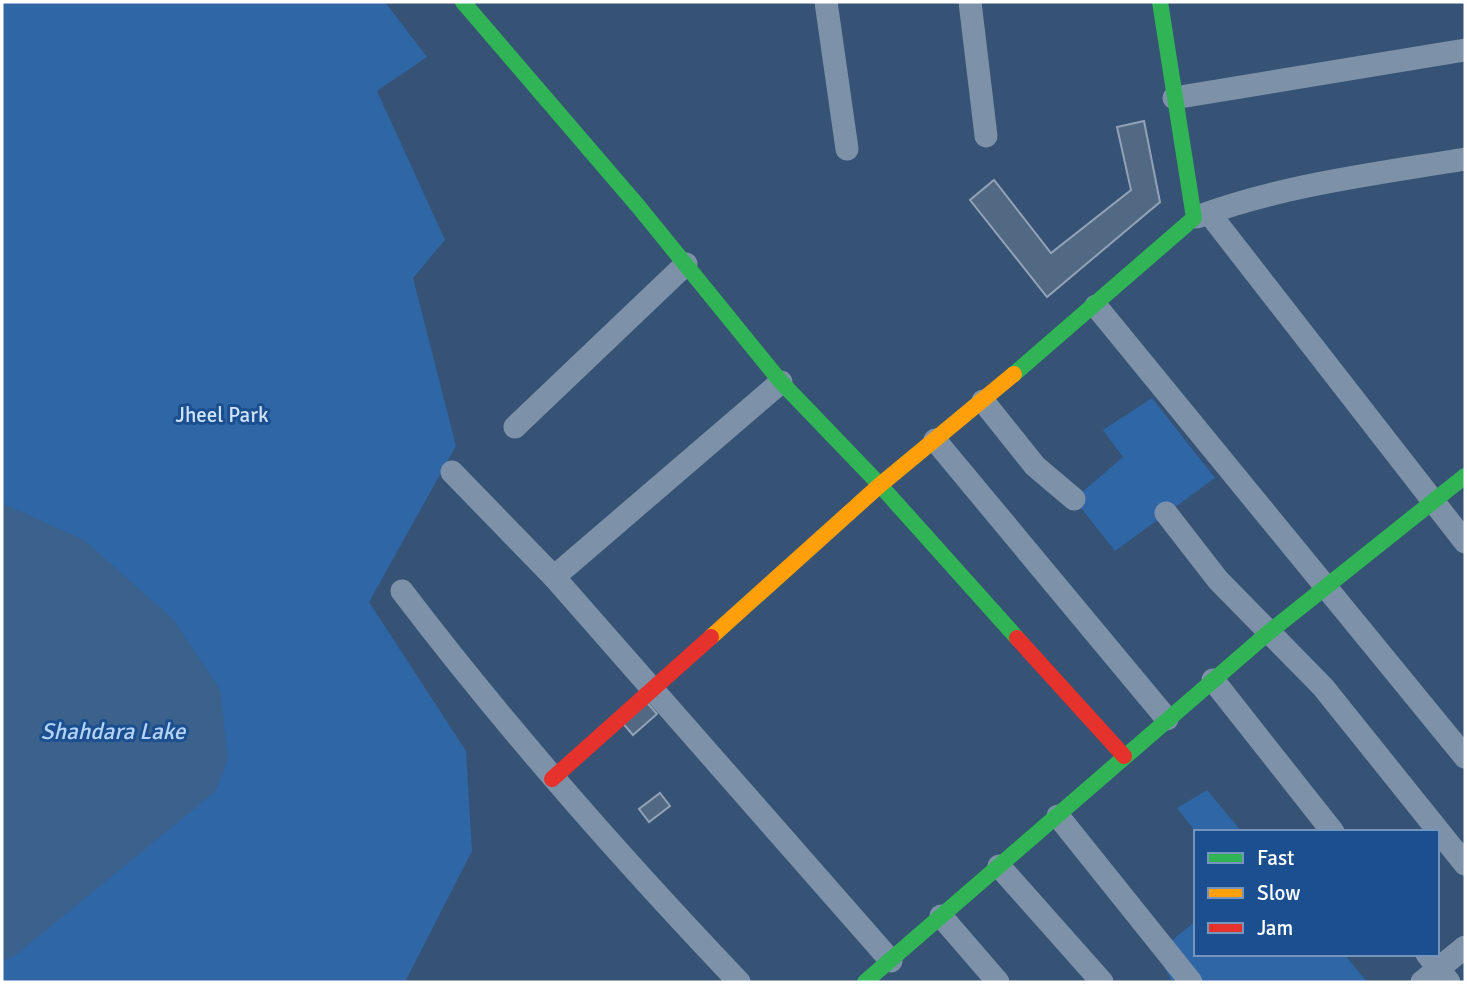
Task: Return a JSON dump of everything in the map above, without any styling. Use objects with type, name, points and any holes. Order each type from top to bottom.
[{"type":"street","points":[[463,2],[686,264],[781,382],[880,485],[1124,756]]},
{"type":"street","points":[[825,2],[847,149]]},
{"type":"street","points":[[970,2],[986,136]]},
{"type":"street","points":[[1160,2],[1174,98],[1202,216],[1296,322],[1432,503],[1465,542]]},
{"type":"street","points":[[1174,98],[1465,50]]},
{"type":"street","points":[[551,779],[880,485],[1202,216],[1243,200],[1334,181],[1465,159]]},
{"type":"street","points":[[515,427],[686,264]]},
{"type":"street","points":[[1096,306],[1465,757]]},
{"type":"street","points":[[554,577],[781,382]]},
{"type":"street","points":[[983,401],[1035,466],[1074,499]]},
{"type":"street","points":[[936,440],[1167,719]]},
{"type":"street","points":[[452,472],[554,577],[891,961]]},
{"type":"street","points":[[865,982],[1213,680],[1465,476]]},
{"type":"street","points":[[1167,513],[1218,580],[1268,634],[1323,687],[1438,830]]},
{"type":"street","points":[[402,591],[477,690],[551,779],[626,864],[740,982]]},
{"type":"street","points":[[1213,680],[1332,830]]},
{"type":"street","points":[[1058,816],[1191,982]]},
{"type":"street","points":[[1439,832],[1465,864]]},
{"type":"street","points":[[999,866],[1102,982]]},
{"type":"street","points":[[942,916],[998,982]]},
{"type":"street","points":[[1434,972],[1465,947]]},
{"type":"green space","name":"Jheel Park","points":[[2,2],[385,2],[427,57],[377,91],[445,240],[413,278],[456,446],[369,602],[466,751],[472,851],[405,982],[2,982]]},
{"type":"green space","points":[[1152,398],[1215,478],[1115,551],[1074,499],[1123,457],[1103,430]]},
{"type":"green space","points":[[1207,790],[1240,830],[1194,830],[1177,808]]},
{"type":"green space","points":[[1194,923],[1194,956],[1346,956],[1367,982],[1172,982],[1157,952]]},
{"type":"water","name":"Shahdara Lake","points":[[2,503],[84,540],[173,619],[220,689],[228,758],[216,791],[17,954],[2,962]]},
{"type":"building","points":[[1144,121],[1160,202],[1047,297],[970,200],[994,180],[1051,253],[1131,190],[1117,127]]},
{"type":"building","points":[[644,699],[657,714],[633,735],[620,720]]},
{"type":"building","points":[[660,793],[670,806],[649,822],[639,809]]},
{"type":"traffic: fast","points":[[463,2],[638,206],[781,382],[880,485],[1017,638]]},
{"type":"traffic: fast","points":[[1014,374],[1194,218],[1160,2]]},
{"type":"traffic: fast","points":[[865,982],[1268,633],[1465,476]]},
{"type":"traffic: slow","points":[[711,637],[880,485],[1014,374]]},
{"type":"traffic: jam","points":[[552,779],[711,637]]},
{"type":"traffic: jam","points":[[1017,638],[1124,756]]}]
